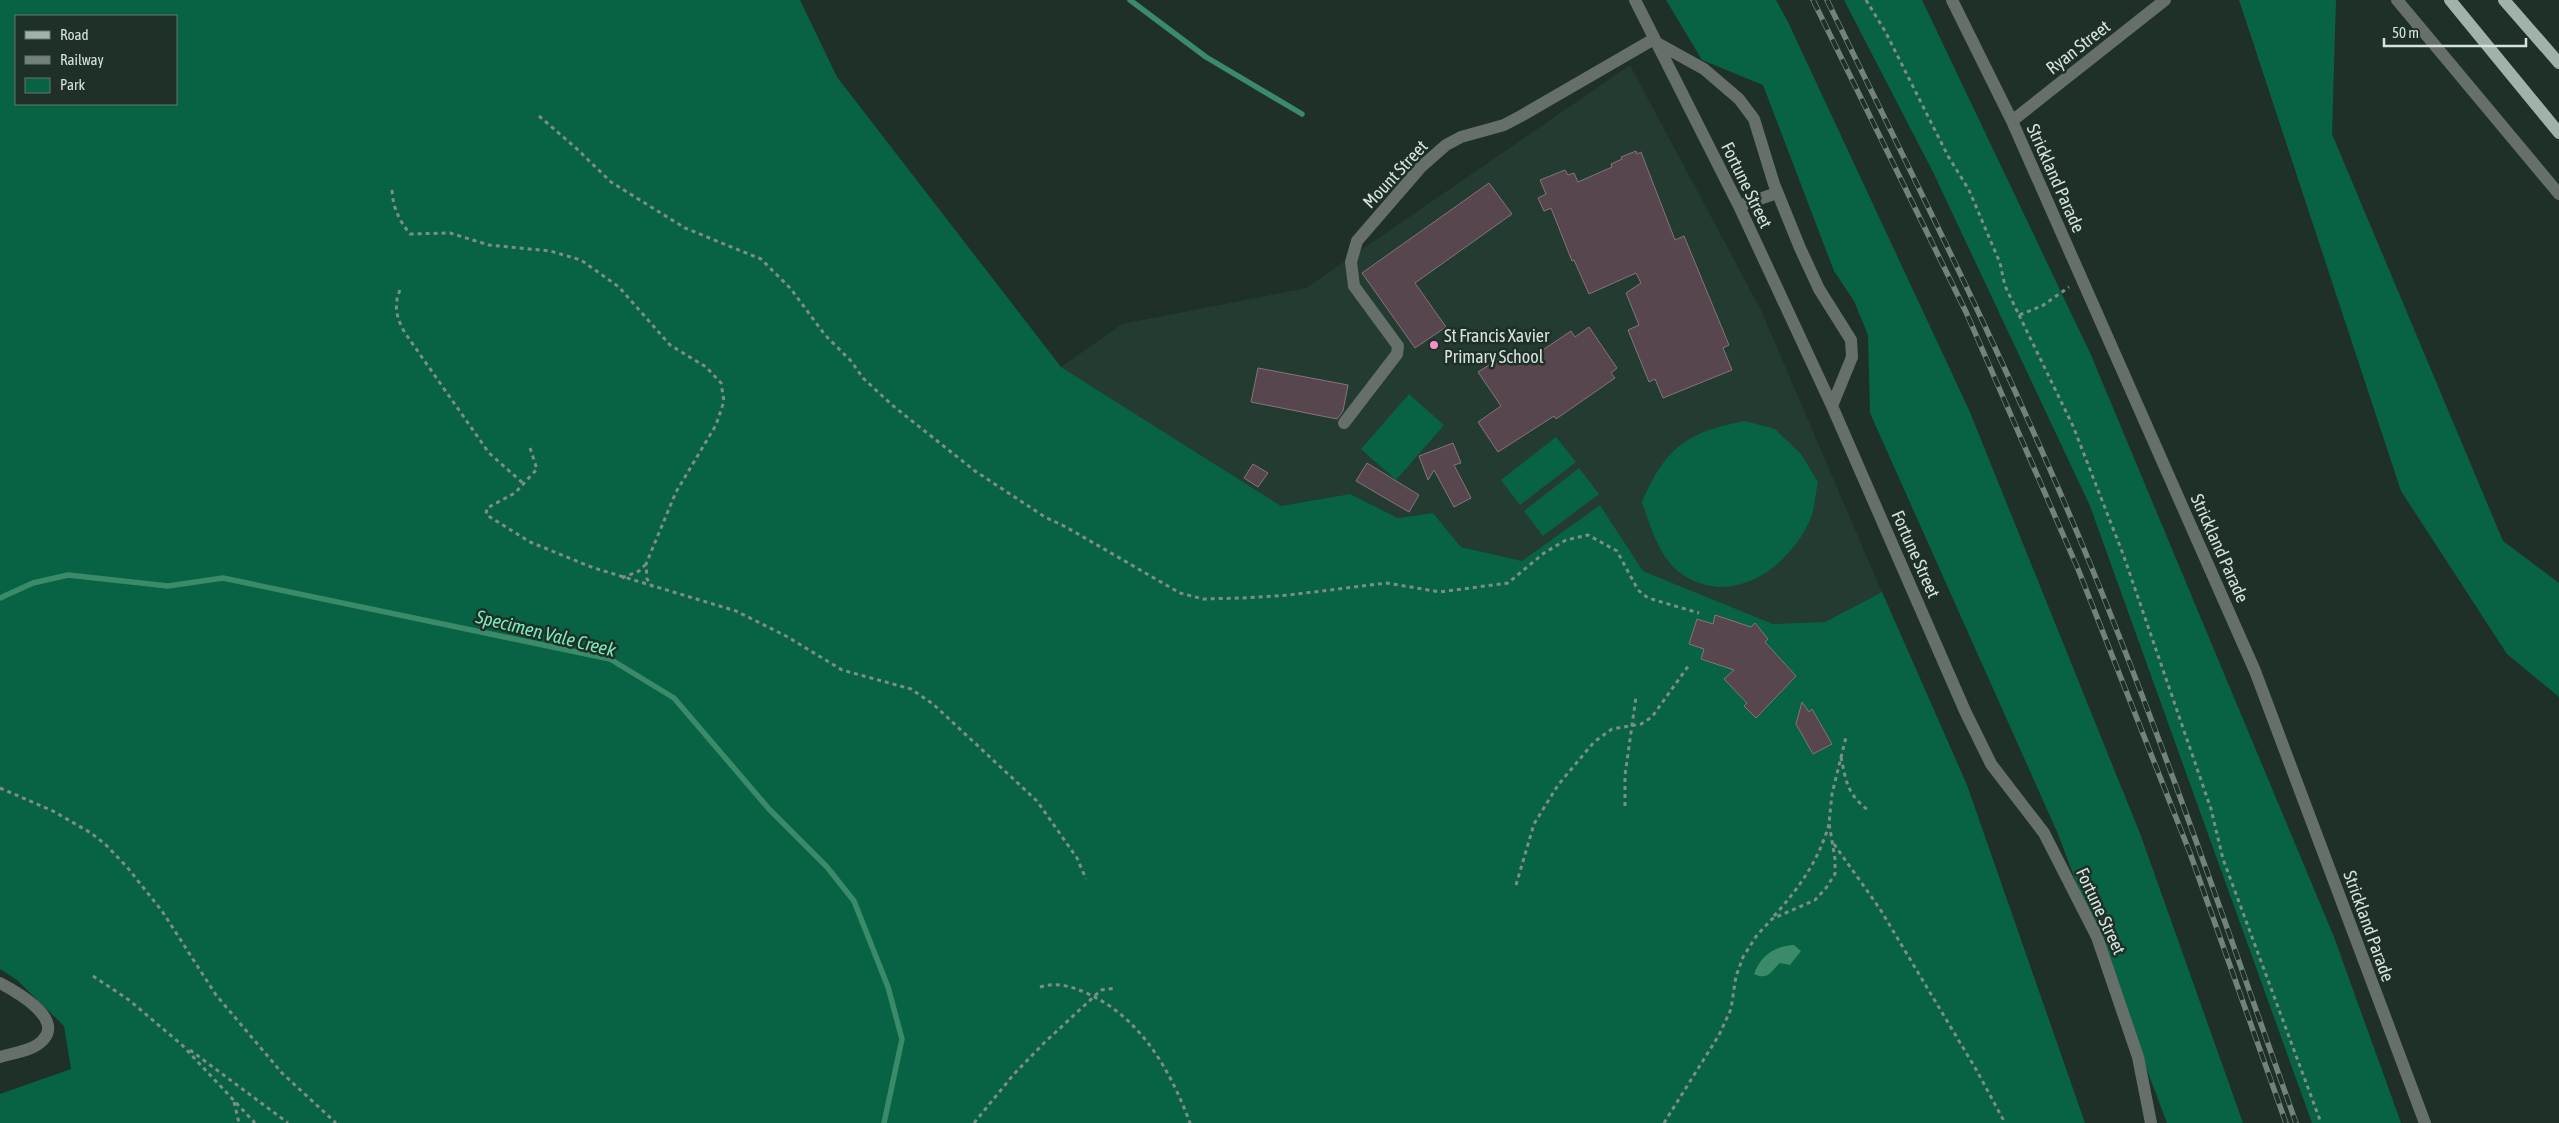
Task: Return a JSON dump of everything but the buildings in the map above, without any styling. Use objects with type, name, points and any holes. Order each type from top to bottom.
[{"type":"main road","points":[[2451,0],[2559,119]]},
{"type":"main road","points":[[2451,0],[2559,133]]},
{"type":"main road","points":[[2504,0],[2559,63]]},
{"type":"street","name":"Fortune Street","points":[[1634,0],[1739,206],[1832,406],[1965,711],[1991,764],[2044,833],[2098,937],[2138,1057],[2151,1123]]},
{"type":"street","name":"Strickland Parade","points":[[1952,0],[2012,121],[2258,679],[2425,1123]]},
{"type":"street","name":"Ryan Street","points":[[2012,121],[2165,0]]},
{"type":"street","points":[[2398,0],[2559,194]]},
{"type":"street","points":[[1656,41],[1704,69],[1749,109],[1777,193],[1811,272],[1851,340],[1852,357],[1832,406]]},
{"type":"street","name":"Mount Street","points":[[1344,423],[1397,354],[1398,346],[1354,286],[1351,262],[1355,246],[1364,232],[1421,167],[1446,146],[1461,137],[1504,125],[1656,41]]},
{"type":"street","points":[[1739,206],[1777,193]]},
{"type":"street","points":[[0,983],[43,1013],[48,1023],[46,1036],[33,1047],[0,1057]]},
{"type":"path","points":[[1866,0],[1885,31],[1928,117],[1969,190],[2000,263],[2005,286],[2073,426],[2119,546],[2211,809],[2223,859],[2321,1123]]},
{"type":"path","points":[[538,116],[577,149],[611,182],[685,228],[761,259],[791,290],[825,335],[851,361],[863,378],[892,405],[967,465],[1045,516],[1066,526],[1180,593],[1203,599],[1243,598],[1289,595],[1387,583],[1440,592],[1508,583],[1544,553],[1566,540],[1588,535],[1617,551],[1638,590],[1648,598],[1699,613]]},
{"type":"path","points":[[392,190],[393,203],[400,222],[410,234],[450,233],[489,245],[550,251],[581,260],[619,287],[670,345],[706,367],[721,383],[724,402],[719,419],[708,441],[676,492],[646,564],[639,572],[622,578]]},
{"type":"path","points":[[2019,315],[2042,306],[2061,291],[2082,279]]},
{"type":"path","points":[[400,290],[396,299],[396,312],[405,333],[489,453],[524,484]]},
{"type":"path","points":[[530,448],[537,470],[515,493],[488,508],[486,514],[530,542],[622,578],[736,611],[786,636],[842,670],[900,685],[923,696],[990,755],[1037,801],[1077,858],[1086,879]]},
{"type":"path","points":[[646,564],[647,579],[654,588]]},
{"type":"path","points":[[1516,885],[1534,824],[1558,785],[1594,742],[1612,730],[1634,726],[1652,717],[1689,665]]},
{"type":"path","points":[[1625,806],[1625,775],[1634,726],[1636,697]]},
{"type":"path","points":[[1664,1123],[1719,1035],[1731,1009],[1736,976],[1743,957],[1809,873],[1825,839],[1832,794],[1846,737]]},
{"type":"path","points":[[1841,756],[1847,786],[1852,796],[1868,810]]},
{"type":"path","points":[[0,788],[62,815],[106,845],[144,888],[171,926],[206,983],[268,1057],[336,1123]]},
{"type":"path","points":[[1772,919],[1802,908],[1815,900],[1826,888],[1834,874],[1833,841],[1829,823]]},
{"type":"path","points":[[1833,841],[1840,854],[1884,914],[1937,1008],[1977,1071],[2004,1123]]},
{"type":"path","points":[[93,976],[122,994],[182,1045],[288,1123]]},
{"type":"path","points":[[1040,987],[1059,984],[1094,996],[1119,1011],[1152,1048],[1190,1123]]},
{"type":"path","points":[[974,1123],[1030,1056],[1101,990],[1116,988]]},
{"type":"path","points":[[182,1045],[256,1123]]},
{"type":"path","points":[[234,1100],[239,1123]]},
{"type":"shaded area","name":"St Francis Xavier Primary School","points":[[1630,65],[1761,310],[1882,592],[1825,622],[1773,624],[1643,571],[1600,505],[1522,561],[1461,547],[1433,513],[1398,518],[1350,494],[1281,506],[1061,367],[1122,324],[1306,288]]},
{"type":"shaded area","points":[[1794,945],[1801,951],[1790,965],[1780,963],[1766,976],[1754,974],[1757,967],[1770,953],[1781,947]]},
{"type":"green space","points":[[0,0],[800,0],[837,77],[1061,367],[1281,506],[1350,494],[1398,518],[1433,513],[1461,547],[1522,561],[1600,505],[1643,571],[1773,624],[1825,622],[1882,592],[1967,785],[2085,1123],[0,1123],[0,1094],[71,1069],[64,1026],[17,980],[0,969]]},
{"type":"green space","points":[[1666,0],[1776,0],[1788,22],[1969,410],[2141,836],[2243,1123],[2167,1123],[2058,834],[1870,413],[1868,335],[1854,301],[1834,271],[1763,85],[1702,60]]},
{"type":"green space","points":[[1844,0],[1922,0],[2091,355],[2334,937],[2401,1123],[2312,1123],[2090,506],[1933,172]]},
{"type":"green space","points":[[2239,0],[2336,0],[2332,134],[2503,541],[2559,583],[2559,697],[2507,654],[2401,491]]},
{"type":"green space","points":[[1409,394],[1444,425],[1396,480],[1361,449]]},
{"type":"green space","points":[[1745,421],[1775,429],[1801,454],[1818,482],[1812,516],[1800,538],[1787,554],[1772,568],[1755,579],[1737,585],[1718,587],[1698,583],[1679,572],[1666,558],[1656,540],[1642,502],[1660,468],[1681,445],[1693,437],[1708,431]]},
{"type":"green space","points":[[1556,437],[1576,462],[1520,505],[1501,480]]},
{"type":"green space","points":[[1579,468],[1599,494],[1543,536],[1524,511]]},
{"type":"waterway","points":[[1130,0],[1206,57],[1302,114]]},
{"type":"waterway","name":"Specimen Vale Creek","points":[[0,598],[33,583],[68,575],[168,586],[223,578],[610,659],[674,698],[769,809],[827,867],[854,901],[888,987],[902,1039],[884,1123]]},
{"type":"railway","points":[[1813,0],[1966,312],[2078,569],[2190,853],[2286,1123]]},
{"type":"railway","points":[[1827,0],[1997,351],[2061,494],[2145,704],[2222,913],[2296,1123]]},
{"type":"place","name":"St Francis Xavier Primary School","points":[[1434,345]]}]
